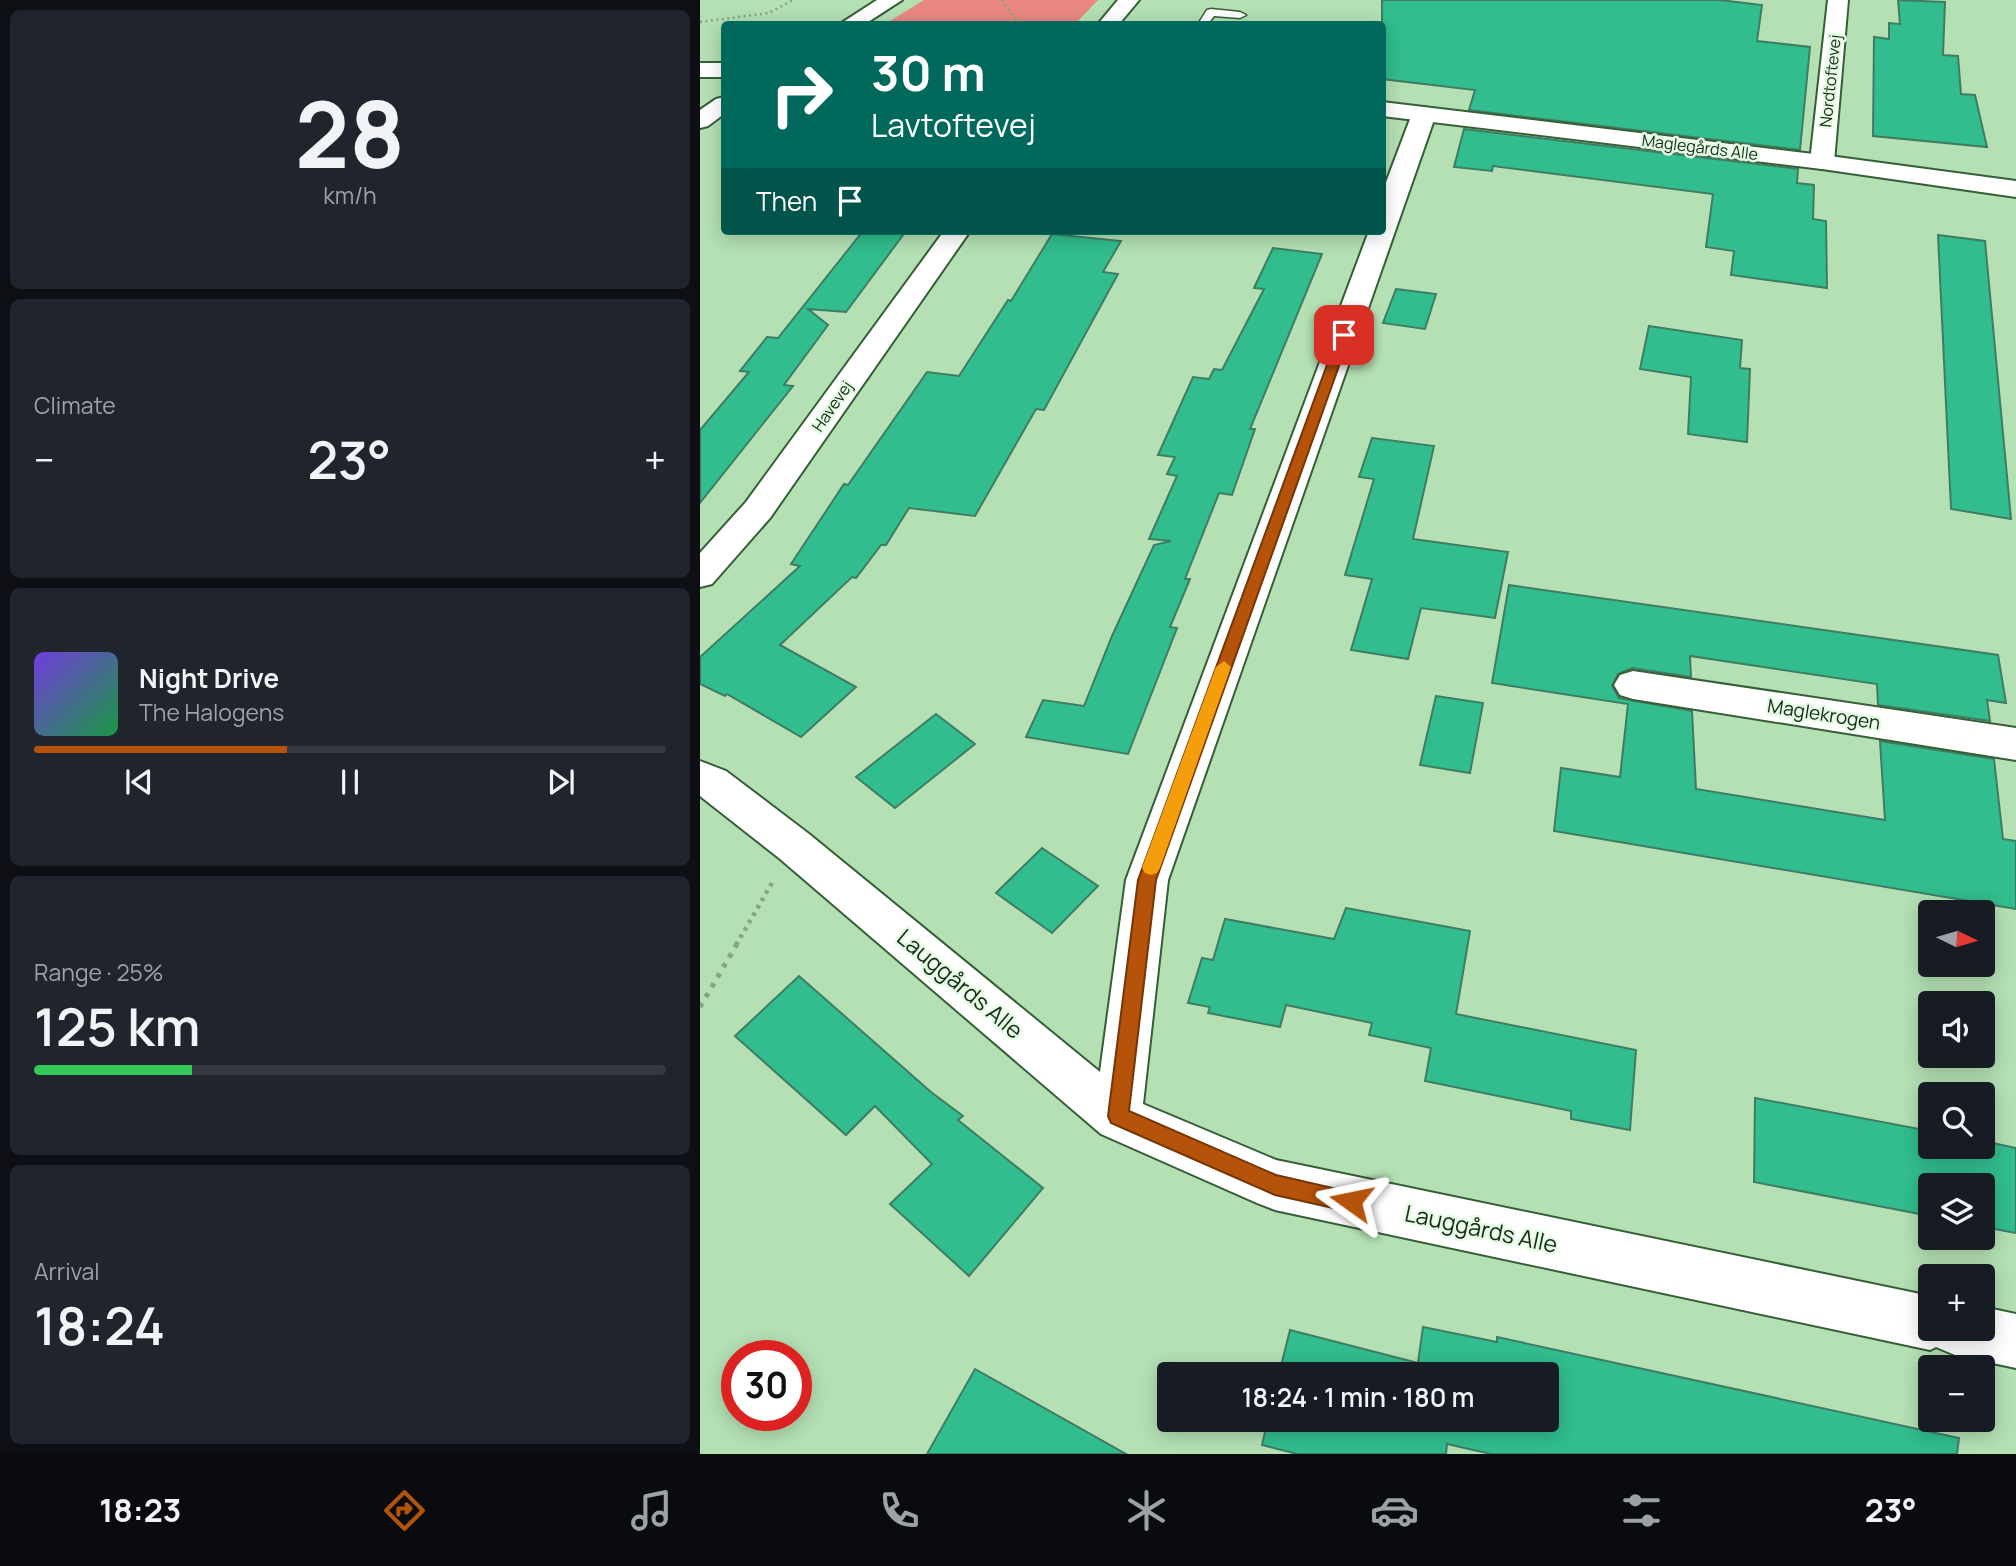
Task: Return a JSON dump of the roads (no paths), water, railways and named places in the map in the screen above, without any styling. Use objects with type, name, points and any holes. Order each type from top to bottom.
[{"type":"street","points":[[856,21],[892,0]]},
{"type":"street","points":[[1111,21],[1129,0]]},
{"type":"street","points":[[1812,0],[1838,1]]},
{"type":"street","name":"Nordtoftevej","points":[[1822,162],[1838,1]]},
{"type":"street","points":[[700,70],[721,70]]},
{"type":"street","points":[[700,121],[721,106]]},
{"type":"street","name":"Maglegårds Alle","points":[[1386,109],[1822,162],[2016,189]]},
{"type":"street","points":[[1386,219],[1424,114]]},
{"type":"street","name":"Havevej","points":[[700,575],[758,510],[954,235]]},
{"type":"street","points":[[1118,1116],[1147,880],[1380,235]]},
{"type":"street","name":"Maglekrogen","points":[[1633,685],[2016,744]]},
{"type":"street","name":"Lauggårds Alle","points":[[700,777],[712,783],[794,846],[1118,1116],[1275,1185],[1918,1320]]},
{"type":"street","points":[[1995,1337],[2016,1341]]},
{"type":"lane","points":[[1205,21],[1211,12],[1240,15]]}]
